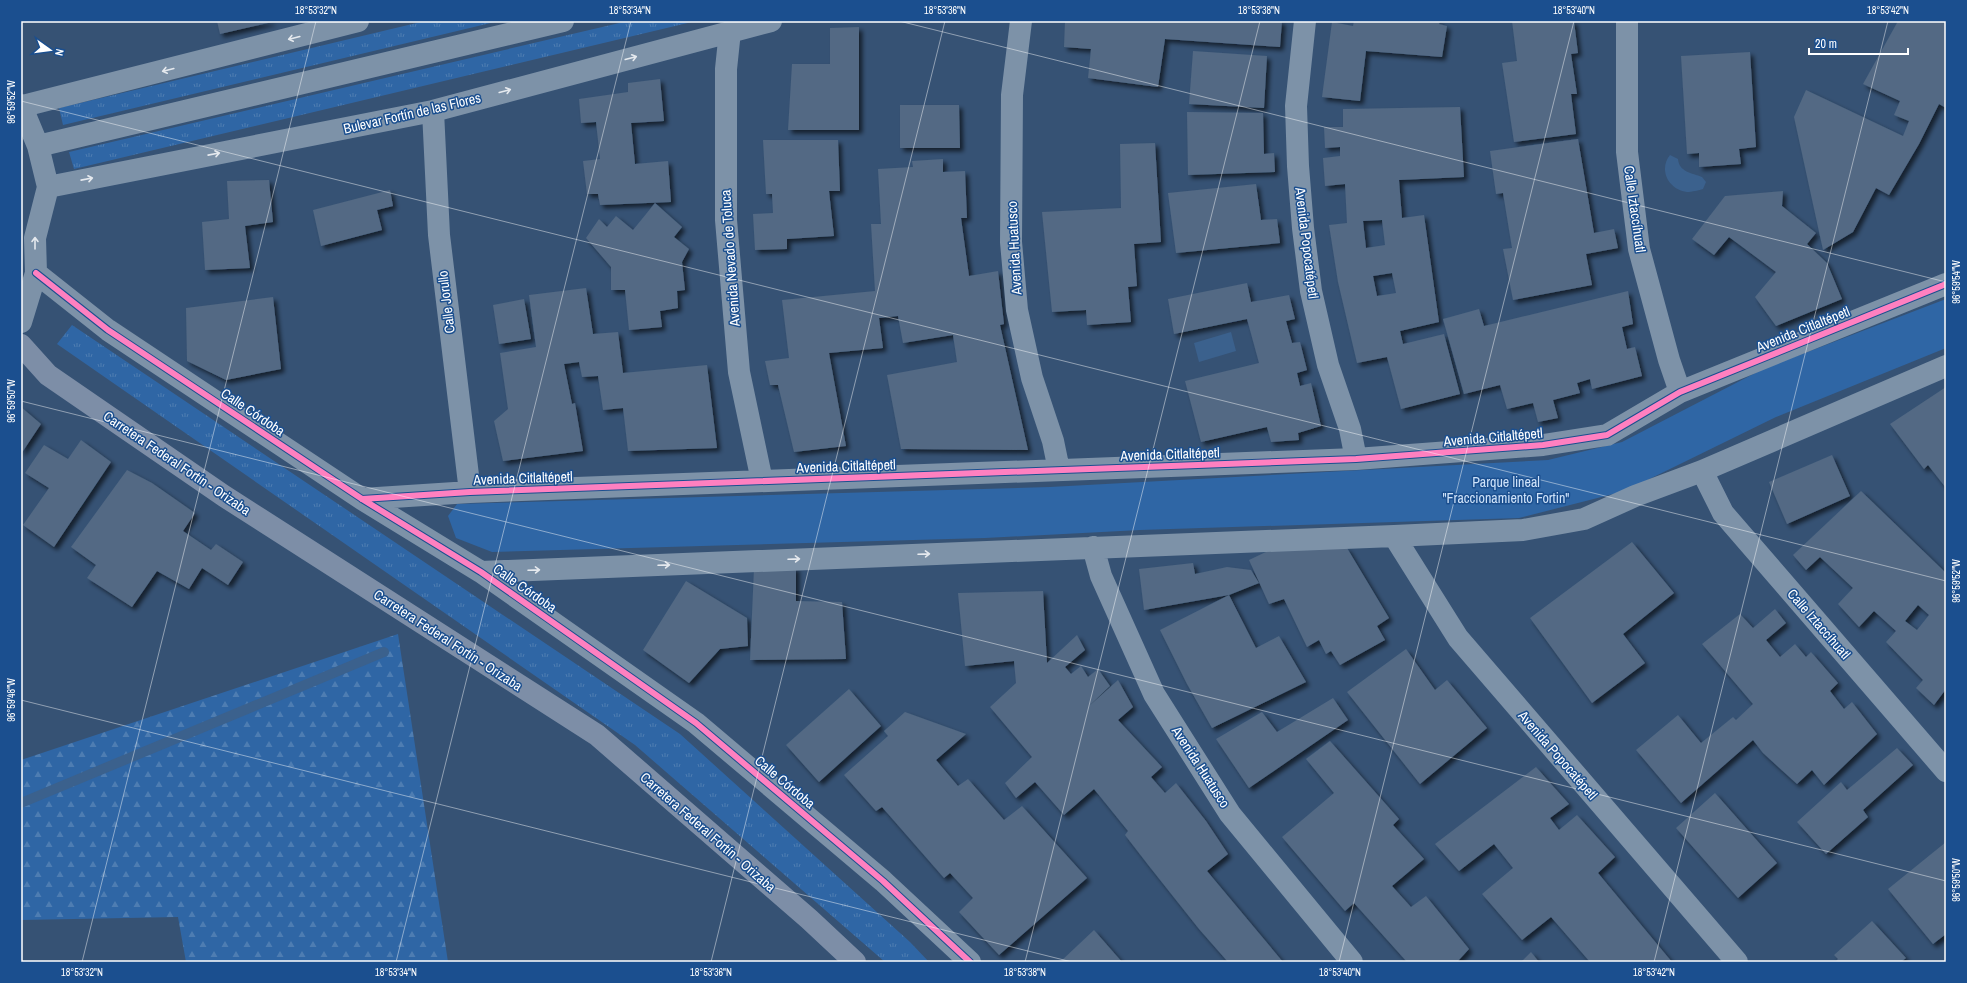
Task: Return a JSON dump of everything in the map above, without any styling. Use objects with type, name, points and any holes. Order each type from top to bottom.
[{"type":"main road","name":"Carretera Federal Fortín - Orizaba","points":[[21,345],[48,375],[224,496],[597,735],[809,919],[855,962]]},
{"type":"street","points":[[21,322],[36,273],[35,238],[48,187],[38,146],[22,106],[358,21]]},
{"type":"street","points":[[38,146],[563,21]]},
{"type":"street","name":"Bulevar Fortín de las Flores","points":[[48,187],[433,111],[771,21]]},
{"type":"street","name":"Avenida Huatusco","points":[[1021,21],[1012,95],[1012,250],[1018,317],[1032,378],[1052,441],[1059,470]]},
{"type":"street","name":"Avenida Popocatépetl","points":[[1305,21],[1296,106],[1298,166],[1303,228],[1311,292],[1328,365],[1350,429],[1356,459]]},
{"type":"street","name":"Calle Iztaccíhuatl","points":[[1627,21],[1627,152],[1639,249],[1669,360],[1680,392]]},
{"type":"street","name":"Avenida Nevado de Toluca","points":[[730,31],[726,76],[726,220],[728,257],[739,372],[762,482]]},
{"type":"street","name":"Calle Jorullo","points":[[433,111],[439,235],[470,492]]},
{"type":"street","name":"Calle Córdoba","points":[[36,273],[108,330],[362,499],[481,572],[696,723],[883,881],[970,962]]},
{"type":"street","name":"Avenida Citlaltépetl","points":[[362,499],[470,492],[1356,459],[1543,445],[1607,435],[1680,392],[1946,284]]},
{"type":"street","points":[[481,572],[1523,530],[1584,518],[1635,496],[1702,471],[1946,366]]},
{"type":"street","name":"Calle Iztaccíhuatl","points":[[1702,471],[1723,513],[1946,771]]},
{"type":"street","name":"Avenida Popocatépetl","points":[[1394,536],[1458,638],[1738,962]]},
{"type":"street","name":"Avenida Huatusco","points":[[1093,547],[1101,576],[1154,694],[1230,814],[1352,962]]},
{"type":"green space","points":[[425,21],[499,21],[63,125],[59,108]]},
{"type":"green space","points":[[628,21],[696,21],[74,169],[69,152]]},
{"type":"green space","name":"Parque lineal \"Fraccionamiento Fortin\"","points":[[1946,299],[1946,348],[1776,417],[1625,491],[1519,518],[1140,530],[985,538],[492,552],[456,538],[448,516],[457,504],[1050,487],[1548,460],[1622,442],[1763,369]]},
{"type":"green space","points":[[72,325],[680,734],[910,942],[929,962],[885,962],[635,745],[57,344]]},
{"type":"green space","points":[[398,634],[448,962],[186,962],[178,917],[21,920],[21,760]]},
{"type":"shaded area","points":[[1670,155],[1678,159],[1683,169],[1702,177],[1706,182],[1703,189],[1687,192],[1675,187],[1671,183],[1665,173],[1665,167]]},
{"type":"shaded area","points":[[1231,332],[1236,351],[1199,362],[1194,343]]},
{"type":"building","points":[[217,21],[272,21],[272,22],[220,34]]},
{"type":"building","points":[[1065,21],[1282,21],[1280,47],[1165,39],[1158,87],[1088,78],[1091,49],[1064,47]]},
{"type":"building","points":[[1354,21],[1440,21],[1439,24],[1447,26],[1442,57],[1366,51],[1360,101],[1322,97],[1332,22],[1353,26]]},
{"type":"building","points":[[1512,21],[1574,21],[1578,53],[1571,54],[1577,94],[1571,94],[1576,134],[1514,142],[1502,63],[1517,61]]},
{"type":"building","points":[[1898,21],[1946,21],[1946,108],[1939,104],[1919,144],[1889,195],[1876,188],[1853,232],[1823,250],[1794,117],[1806,90],[1903,136],[1909,121],[1894,115],[1900,101],[1863,84]]},
{"type":"building","points":[[859,27],[859,130],[788,130],[792,64],[830,64],[830,28]]},
{"type":"building","points":[[1193,51],[1267,56],[1264,108],[1189,104]]},
{"type":"building","points":[[1750,52],[1756,147],[1739,149],[1741,164],[1699,167],[1699,153],[1687,154],[1681,56]]},
{"type":"building","points":[[660,79],[664,121],[631,123],[635,164],[668,161],[671,202],[600,205],[598,194],[587,194],[583,161],[600,159],[596,122],[581,123],[579,99],[628,92],[628,83]]},
{"type":"building","points":[[900,105],[959,105],[960,148],[900,148]]},
{"type":"building","points":[[1460,107],[1464,177],[1399,180],[1402,218],[1424,215],[1439,322],[1400,331],[1403,344],[1444,334],[1460,394],[1401,409],[1387,357],[1357,363],[1338,282],[1329,225],[1347,223],[1345,184],[1325,186],[1323,158],[1340,156],[1340,147],[1325,148],[1324,127],[1343,127],[1343,109]],"holes":[[[1382,220],[1385,245],[1366,248],[1363,221]],[[1392,273],[1396,293],[1377,296],[1373,276]]]},
{"type":"building","points":[[1187,112],[1263,113],[1264,154],[1274,153],[1275,172],[1188,175]]},
{"type":"building","points":[[1578,139],[1594,233],[1614,229],[1618,248],[1586,254],[1592,285],[1513,300],[1503,249],[1512,248],[1503,193],[1496,194],[1490,151]]},
{"type":"building","points":[[763,140],[838,140],[840,191],[829,191],[834,236],[787,239],[787,249],[755,250],[753,214],[773,213],[772,194],[766,194]]},
{"type":"building","points":[[1155,143],[1161,242],[1134,244],[1137,286],[1128,287],[1131,322],[1087,325],[1086,310],[1052,312],[1042,212],[1121,208],[1120,144]]},
{"type":"building","points":[[943,159],[943,172],[965,171],[967,218],[961,218],[969,276],[998,271],[1004,324],[1000,325],[1028,450],[901,449],[887,375],[957,362],[953,335],[903,343],[898,316],[879,318],[883,348],[829,353],[846,446],[794,452],[778,385],[770,385],[765,361],[789,358],[782,300],[875,291],[871,224],[881,224],[878,169],[913,167],[912,161]]},
{"type":"building","points":[[269,180],[273,222],[245,226],[250,268],[205,270],[202,222],[229,219],[227,181]]},
{"type":"building","points":[[1256,184],[1261,220],[1277,219],[1280,243],[1176,253],[1168,193]]},
{"type":"building","points":[[390,190],[393,206],[377,210],[382,230],[321,246],[313,210]]},
{"type":"building","points":[[1783,191],[1782,206],[1816,233],[1807,244],[1827,263],[1842,299],[1776,326],[1755,297],[1776,272],[1729,237],[1714,255],[1692,239],[1725,196]]},
{"type":"building","points":[[655,203],[682,227],[674,237],[689,249],[682,262],[685,290],[677,291],[678,308],[660,311],[662,327],[629,330],[625,290],[611,290],[611,267],[586,238],[599,219],[607,227],[616,216],[633,230]]},
{"type":"building","points":[[1247,283],[1251,302],[1289,295],[1295,319],[1286,321],[1292,343],[1300,342],[1307,370],[1297,373],[1300,386],[1311,383],[1321,426],[1298,433],[1299,440],[1271,442],[1267,427],[1201,442],[1185,381],[1259,363],[1247,319],[1174,334],[1168,299]]},
{"type":"building","points":[[586,288],[593,334],[618,332],[623,373],[707,365],[717,448],[628,451],[623,408],[603,410],[598,376],[582,377],[579,362],[564,364],[572,404],[575,403],[583,451],[503,461],[494,421],[508,409],[500,353],[536,347],[529,295]]},
{"type":"building","points":[[1628,291],[1633,324],[1622,327],[1627,349],[1635,347],[1642,376],[1592,389],[1590,379],[1577,383],[1580,393],[1553,400],[1558,418],[1538,422],[1533,403],[1507,409],[1500,385],[1464,394],[1443,319],[1479,309],[1484,326]]},
{"type":"building","points":[[273,297],[281,369],[226,380],[187,361],[186,308]]},
{"type":"building","points":[[524,299],[531,339],[499,344],[493,305]]},
{"type":"building","points":[[1946,387],[1946,488],[1928,465],[1924,469],[1890,424]]},
{"type":"building","points":[[21,407],[41,424],[21,454]]},
{"type":"building","points":[[81,440],[111,462],[54,547],[23,525],[49,488],[25,473],[44,445],[68,459]]},
{"type":"building","points":[[1832,455],[1850,496],[1787,524],[1769,482]]},
{"type":"building","points":[[127,470],[152,483],[195,513],[183,531],[211,550],[216,544],[243,562],[228,585],[202,568],[189,589],[157,571],[132,607],[87,578],[96,565],[71,547]]},
{"type":"building","points":[[1861,491],[1945,572],[1946,570],[1946,689],[1934,705],[1916,688],[1923,680],[1886,642],[1896,631],[1874,611],[1859,627],[1838,604],[1853,588],[1820,557],[1806,570],[1793,555]],"holes":[[[1918,605],[1929,615],[1917,630],[1905,621]]]},
{"type":"building","points":[[1632,542],[1674,593],[1623,634],[1645,663],[1592,703],[1530,618]]},
{"type":"building","points":[[1347,548],[1389,618],[1377,626],[1385,640],[1340,665],[1331,651],[1326,654],[1319,640],[1307,647],[1284,599],[1269,604],[1249,560],[1272,549]]},
{"type":"building","points":[[1193,563],[1195,574],[1227,567],[1251,570],[1259,583],[1229,595],[1144,610],[1139,569]]},
{"type":"building","points":[[796,567],[796,601],[842,602],[846,659],[750,660],[754,568]]},
{"type":"building","points":[[686,581],[747,618],[748,646],[720,649],[689,683],[643,650]]},
{"type":"building","points":[[1043,591],[1047,663],[1077,635],[1085,650],[1065,667],[1071,674],[1081,666],[1088,677],[1098,669],[1110,686],[1088,707],[1118,680],[1133,707],[1118,720],[1162,767],[1151,777],[1165,793],[1176,783],[1206,821],[1228,854],[1207,871],[1283,962],[1228,962],[1199,929],[1149,866],[1125,835],[1128,831],[1094,789],[1064,815],[1035,782],[1016,798],[1005,783],[1032,757],[990,707],[1016,683],[1014,661],[965,666],[958,593]]},
{"type":"building","points":[[1229,595],[1256,648],[1279,636],[1306,682],[1212,728],[1187,684],[1160,630]]},
{"type":"building","points":[[1775,609],[1786,623],[1766,640],[1780,657],[1795,644],[1806,657],[1811,652],[1838,683],[1830,691],[1844,709],[1852,702],[1877,734],[1824,785],[1812,770],[1797,784],[1763,753],[1753,740],[1681,803],[1636,750],[1678,715],[1701,743],[1733,717],[1736,720],[1753,704],[1702,644],[1740,614],[1753,628]]},
{"type":"building","points":[[1406,649],[1435,690],[1447,680],[1487,728],[1420,784],[1347,692]]},
{"type":"building","points":[[849,689],[881,726],[819,782],[786,745]]},
{"type":"building","points":[[1333,698],[1348,720],[1249,788],[1216,739],[1262,712],[1277,732]]},
{"type":"building","points":[[905,712],[966,734],[936,760],[958,786],[968,779],[1004,820],[1022,806],[1087,878],[999,955],[959,912],[973,898],[950,873],[944,878],[882,807],[876,811],[844,775],[888,736],[884,731]]},
{"type":"building","points":[[1330,741],[1399,819],[1393,825],[1424,859],[1392,886],[1411,907],[1426,896],[1469,949],[1458,961],[1459,962],[1407,962],[1354,903],[1345,911],[1282,837],[1334,793],[1306,759]]},
{"type":"building","points":[[1897,748],[1913,765],[1863,810],[1868,817],[1826,854],[1797,822],[1841,782],[1847,790]]},
{"type":"building","points":[[1536,767],[1569,804],[1550,818],[1559,830],[1577,815],[1615,857],[1598,873],[1672,962],[1590,962],[1551,917],[1522,940],[1482,894],[1513,868],[1494,844],[1459,871],[1435,844]]},
{"type":"building","points":[[1715,793],[1777,863],[1738,898],[1676,828]]},
{"type":"building","points":[[1946,842],[1946,934],[1933,944],[1888,889]]},
{"type":"building","points":[[1872,921],[1906,958],[1901,962],[1835,962],[1838,959],[1834,955]]},
{"type":"building","points":[[1094,930],[1122,962],[1060,962]]},
{"type":"building","points":[[1531,952],[1539,962],[1521,962]]},
{"type":"waterway","points":[[21,803],[384,652]]},
{"type":"cycle path","points":[[36,273],[108,330],[362,499],[481,572],[696,723],[883,881],[970,962]]},
{"type":"cycle path","points":[[362,499],[470,492],[1356,459],[1543,445],[1607,435],[1680,392],[1946,284]]}]
